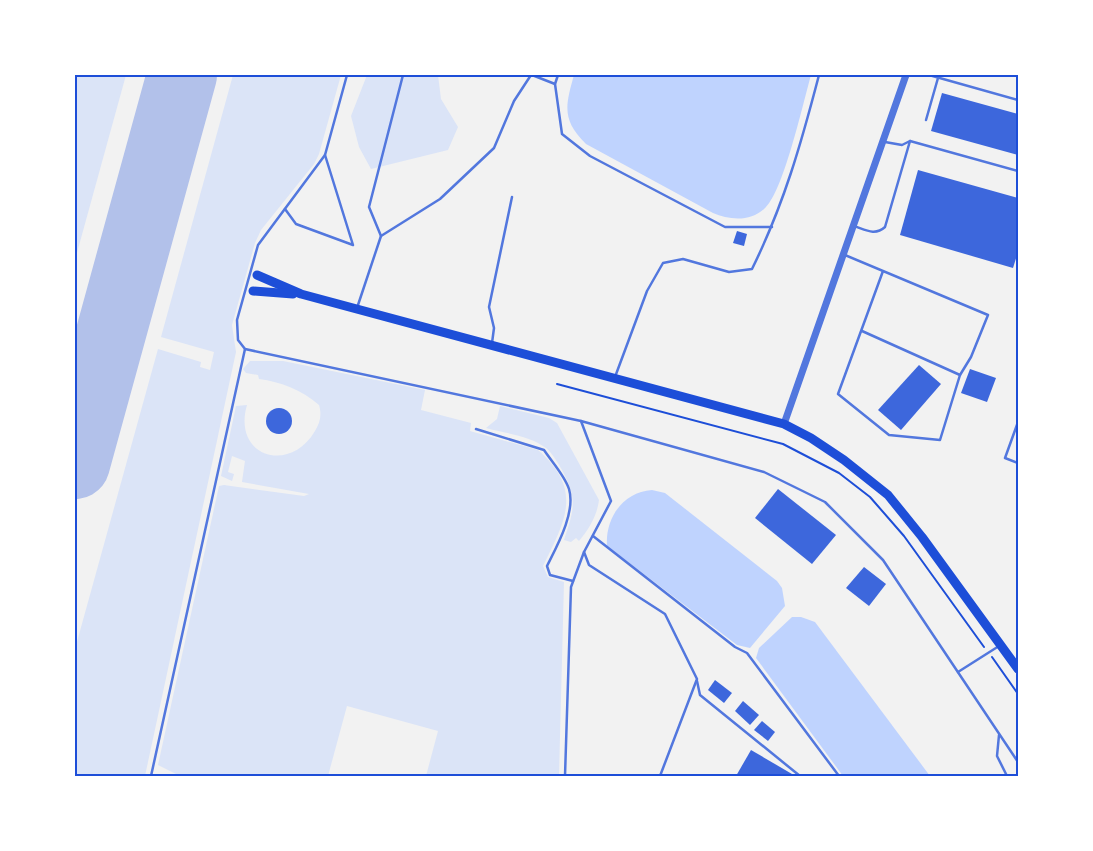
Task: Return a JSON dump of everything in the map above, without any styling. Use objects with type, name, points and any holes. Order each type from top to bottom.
[{"type":"main road","points":[[257,275],[301,294],[784,424],[811,438],[844,460],[888,495],[922,537],[1018,669]]},
{"type":"main road","points":[[253,290],[301,294]]},
{"type":"street","points":[[784,424],[906,75]]},
{"type":"lane","points":[[347,75],[325,155],[258,245],[237,320],[238,340],[245,349],[581,421],[764,472],[825,502],[883,560],[1018,762]]},
{"type":"lane","points":[[381,236],[369,207],[404,75]]},
{"type":"lane","points":[[356,309],[381,236],[440,199],[494,148],[514,101],[531,75],[555,84]]},
{"type":"lane","points":[[558,75],[555,84],[562,134],[590,156],[725,226],[772,227]]},
{"type":"lane","points":[[615,379],[648,291],[662,263],[683,259],[729,272],[752,268],[772,227],[797,161],[819,75]]},
{"type":"lane","points":[[929,75],[1018,100]]},
{"type":"lane","points":[[926,120],[938,78]]},
{"type":"lane","points":[[883,141],[902,145],[910,141],[1018,170]]},
{"type":"lane","points":[[853,226],[874,233],[880,232],[885,227],[910,141]]},
{"type":"lane","points":[[284,209],[296,224],[353,246],[325,155]]},
{"type":"lane","points":[[491,346],[494,328],[490,306],[512,197]]},
{"type":"lane","points":[[844,255],[883,271],[988,316],[971,357],[960,374],[940,440],[889,435],[838,394],[883,271]]},
{"type":"lane","points":[[862,331],[960,374]]},
{"type":"lane","points":[[150,776],[245,349]]},
{"type":"lane","points":[[565,776],[571,587],[584,552],[611,501],[581,421]]},
{"type":"lane","points":[[1018,422],[1005,458],[1018,463]]},
{"type":"lane","points":[[476,429],[544,450],[564,481],[569,489],[570,504],[561,540],[547,566],[550,575],[573,581]]},
{"type":"lane","points":[[593,536],[736,647],[747,652],[839,776]]},
{"type":"lane","points":[[584,552],[589,565],[665,614],[697,679],[700,695],[800,776]]},
{"type":"lane","points":[[958,672],[1000,645]]},
{"type":"lane","points":[[660,776],[697,679]]},
{"type":"lane","points":[[999,733],[997,756],[1007,776]]},
{"type":"shaded area","points":[[75,75],[126,75],[75,260]]},
{"type":"shaded area","points":[[233,75],[341,75],[319,154],[314,164],[261,230],[255,243],[232,325],[236,352],[145,776],[75,776],[75,649],[158,349],[201,362],[200,367],[210,370],[214,352],[161,337]]},
{"type":"shaded area","points":[[367,75],[438,75],[441,99],[458,127],[448,150],[371,169],[359,147],[351,116]]},
{"type":"shaded area","points":[[250,361],[283,361],[425,390],[421,410],[471,423],[470,431],[538,450],[552,465],[561,479],[566,492],[563,520],[543,566],[548,577],[564,582],[559,776],[426,776],[438,731],[347,706],[328,776],[180,776],[158,765],[219,486],[224,485],[304,496],[309,494],[242,482],[245,461],[232,456],[228,472],[234,474],[232,481],[221,476],[236,406],[247,405],[245,423],[248,437],[255,447],[266,454],[278,456],[291,453],[304,445],[315,431],[319,422],[319,405],[306,395],[291,388],[259,379],[258,375],[246,373],[243,369]]},
{"type":"shaded area","points":[[500,406],[549,418],[557,423],[599,500],[592,522],[579,541],[576,538],[571,542],[564,540],[572,512],[572,497],[567,480],[559,464],[546,448],[517,435],[486,428],[497,419]]},
{"type":"water","points":[[574,75],[811,75],[785,167],[771,200],[764,209],[752,216],[732,218],[713,213],[586,144],[569,120],[569,96]]},
{"type":"water","points":[[652,490],[665,493],[777,581],[782,588],[785,606],[750,648],[737,645],[607,546],[609,526],[618,508],[632,496]]},
{"type":"water","points":[[792,617],[801,617],[815,622],[930,776],[843,776],[756,658],[759,648]]},
{"type":"building","points":[[942,93],[1018,114],[1018,155],[931,131]]},
{"type":"building","points":[[918,170],[1018,198],[1018,252],[1013,268],[900,235]]},
{"type":"building","points":[[737,231],[747,234],[744,246],[733,243]]},
{"type":"building","points":[[919,365],[941,384],[901,430],[878,410]]},
{"type":"building","points":[[970,369],[996,378],[987,402],[961,393]]},
{"type":"building","points":[[279,408],[288,412],[292,421],[288,430],[279,434],[270,430],[266,421],[270,412]]},
{"type":"building","points":[[778,489],[836,535],[812,564],[755,518]]},
{"type":"building","points":[[864,567],[886,584],[869,606],[846,588]]},
{"type":"building","points":[[715,680],[732,693],[724,703],[708,690]]},
{"type":"building","points":[[743,701],[759,715],[750,725],[735,711]]},
{"type":"building","points":[[762,721],[775,732],[768,741],[754,730]]},
{"type":"building","points":[[751,750],[792,774],[791,776],[736,776]]},
{"type":"taxiway","points":[[75,451],[81,443]]},
{"type":"runway","points":[[75,464],[182,75]]}]
